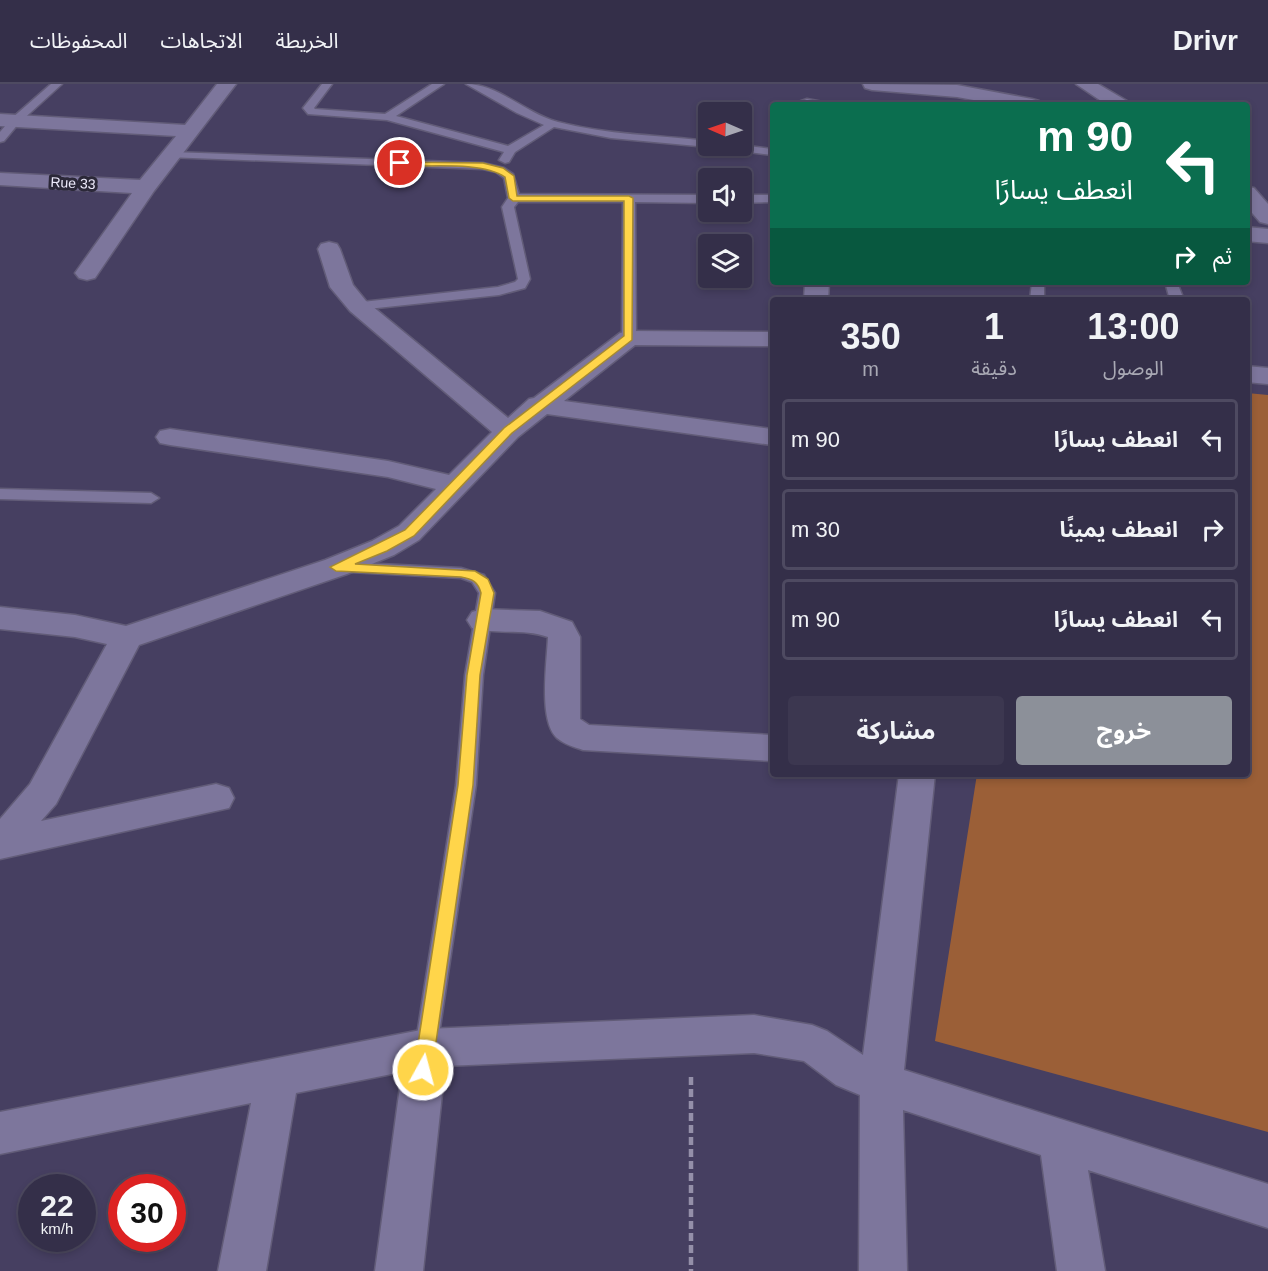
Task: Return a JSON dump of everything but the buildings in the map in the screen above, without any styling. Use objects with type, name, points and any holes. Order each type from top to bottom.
[{"type":"street","points":[[87,273],[146,187],[227,84]]},
{"type":"street","points":[[872,84],[1004,102]]},
{"type":"street","points":[[1085,84],[1115,102]]},
{"type":"street","points":[[7,121],[190,131]]},
{"type":"street","name":"Rue 33","points":[[0,179],[146,187]]},
{"type":"street","points":[[1250,197],[1268,217]]},
{"type":"street","points":[[1250,234],[1268,236]]},
{"type":"street","points":[[329,249],[342,287],[358,306],[508,431]]},
{"type":"street","points":[[0,618],[75,626],[127,638],[336,567],[383,548],[409,533],[508,431],[538,405],[629,338],[770,339]]},
{"type":"street","points":[[1250,374],[1268,376]]},
{"type":"street","points":[[538,405],[770,438]]},
{"type":"street","points":[[170,437],[388,469],[456,485]]},
{"type":"street","points":[[483,620],[540,622],[561,630],[564,637],[562,720],[569,729],[583,737],[770,748]]},
{"type":"street","points":[[127,638],[43,794],[0,844],[216,798]]},
{"type":"street","points":[[883,1271],[881,1083],[917,777]]},
{"type":"street","points":[[0,1133],[426,1048],[754,1034],[812,1044],[837,1059],[851,1071],[881,1083],[1268,1206]]},
{"type":"street","points":[[399,1271],[426,1048]]},
{"type":"street","points":[[242,1271],[277,1077]]},
{"type":"street","points":[[1061,1139],[1081,1271]]},
{"type":"lane","points":[[0,139],[7,121],[57,84]]},
{"type":"lane","points":[[327,84],[310,104],[308,108],[312,112],[387,117],[510,150]]},
{"type":"lane","points":[[387,117],[439,84]]},
{"type":"lane","points":[[471,84],[491,92],[512,109],[552,124],[611,135],[698,143]]},
{"type":"lane","points":[[500,170],[510,150],[552,124]]},
{"type":"lane","points":[[752,150],[770,153]]},
{"type":"lane","points":[[171,155],[483,166],[500,170],[509,176],[513,198],[507,207],[524,279],[520,285],[500,291],[358,306]]},
{"type":"lane","points":[[513,198],[698,199]]},
{"type":"lane","points":[[629,198],[629,338]]},
{"type":"lane","points":[[752,199],[770,200]]},
{"type":"lane","points":[[0,494],[151,498]]},
{"type":"lane","points":[[336,567],[475,576],[484,582],[487,593],[474,675],[466,785],[426,1048]]},
{"type":"path","points":[[690,1037],[691,1271]]},
{"type":"shaded area","points":[[1250,393],[1268,395],[1268,1132],[935,1041],[977,777],[1250,777]]},
{"type":"route","points":[[400,163],[483,166],[500,170],[509,176],[513,198],[629,198],[629,338],[538,405],[508,431],[409,533],[383,548],[336,567],[461,573],[475,576],[484,582],[487,593],[474,675],[466,785],[423,1070]]}]
